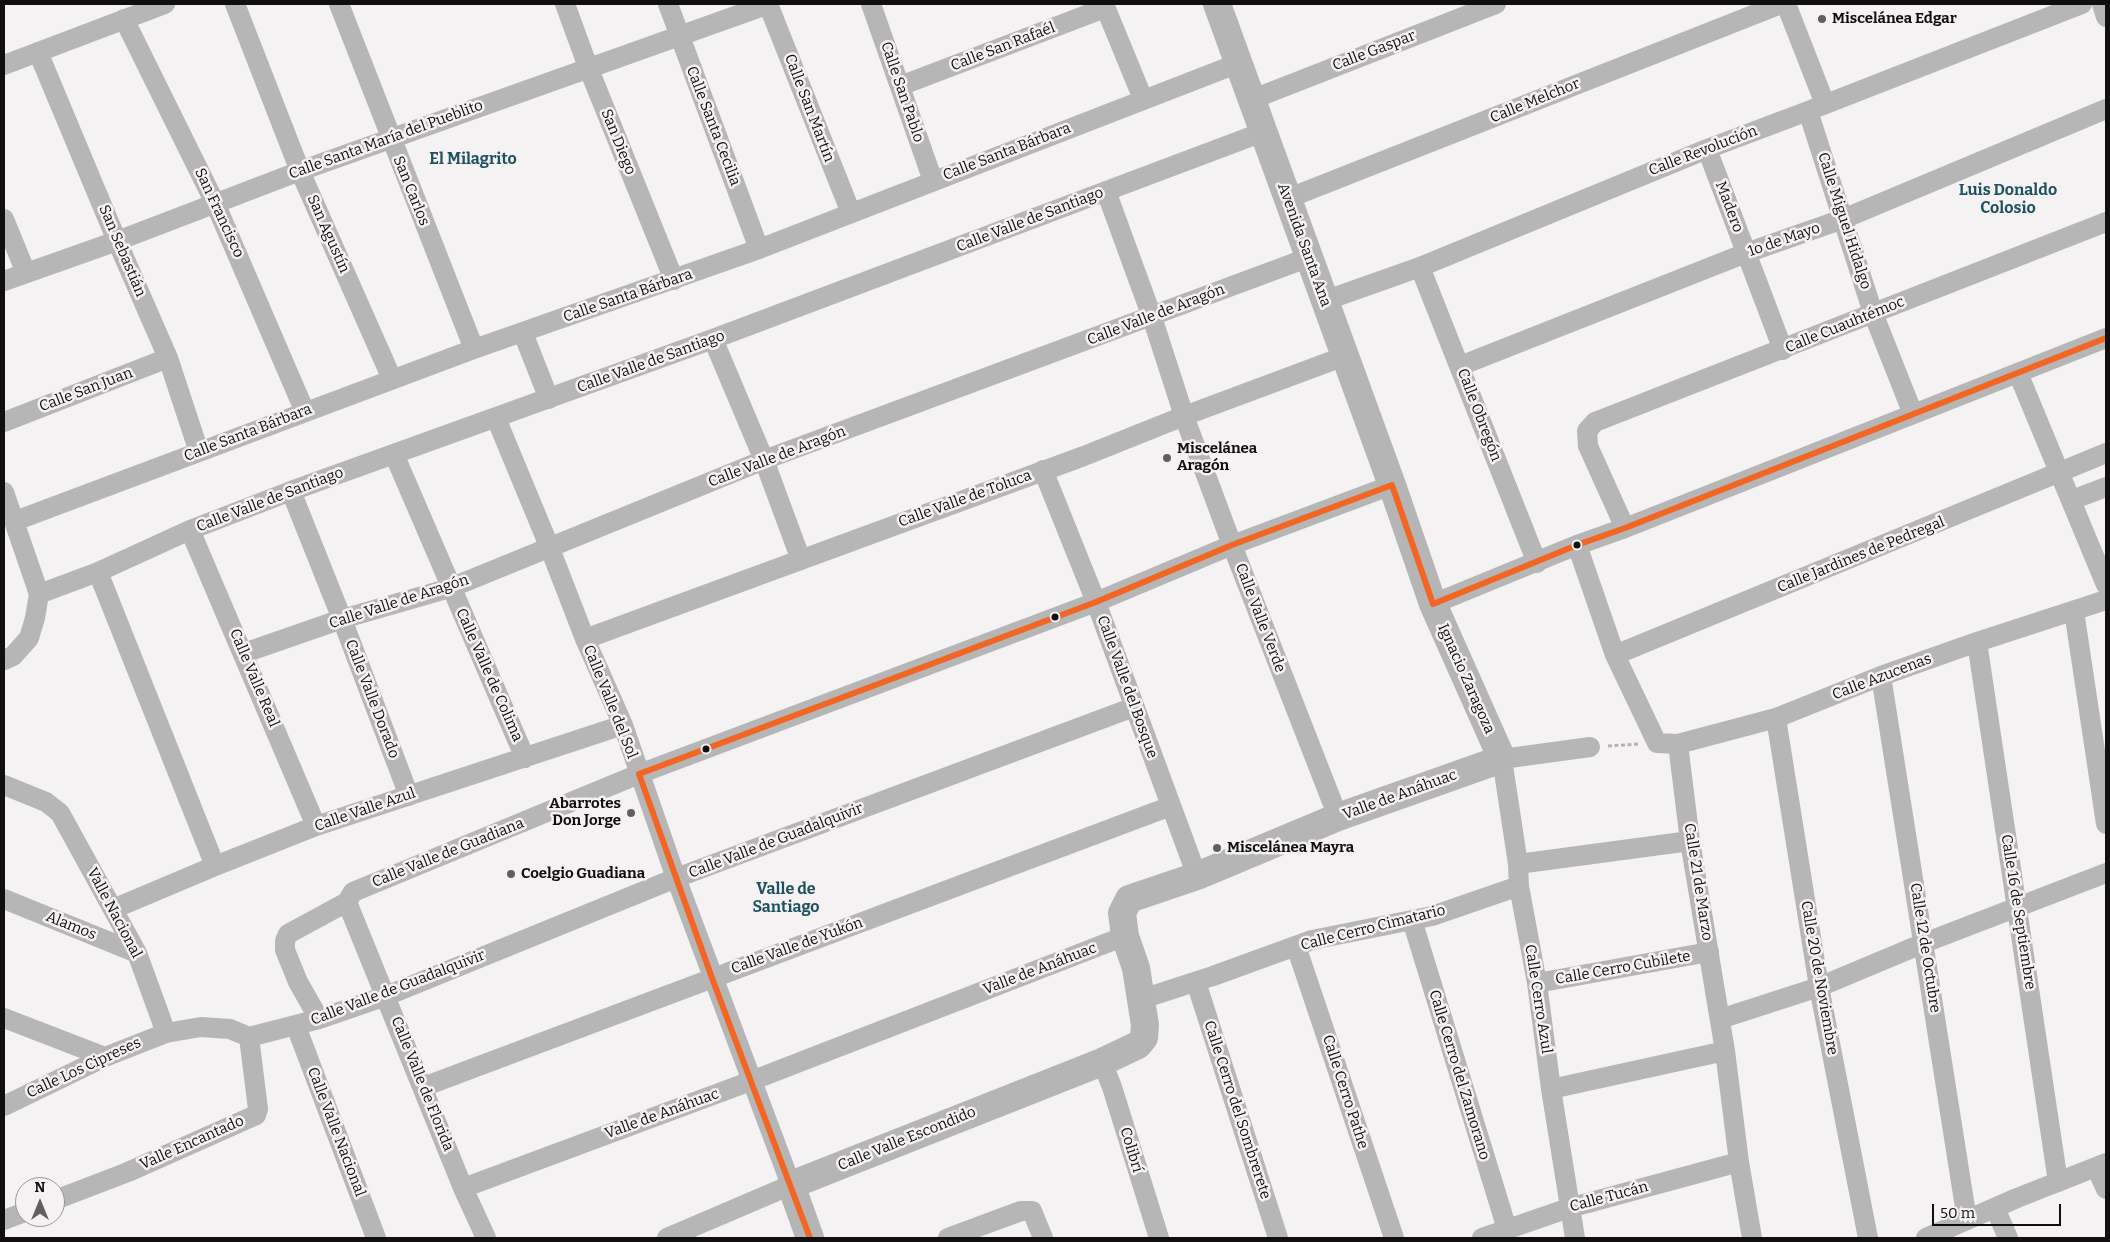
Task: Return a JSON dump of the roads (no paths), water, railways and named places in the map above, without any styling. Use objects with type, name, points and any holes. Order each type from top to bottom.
[{"type":"street","points":[[4,65],[165,4]]},
{"type":"street","name":"San Agustín","points":[[235,4],[300,171],[392,379]]},
{"type":"street","name":"San Carlos","points":[[339,4],[474,349]]},
{"type":"street","name":"San Diego","points":[[565,4],[588,67],[674,280]]},
{"type":"street","name":"Calle Santa Cecilia","points":[[668,4],[759,249]]},
{"type":"street","name":"Calle Santa María del Pueblito","points":[[4,281],[117,241],[391,138],[769,4]]},
{"type":"street","name":"Calle San Martín","points":[[769,4],[850,213]]},
{"type":"street","name":"Calle San Pablo","points":[[871,4],[932,181]]},
{"type":"street","name":"Avenida Santa Ana","points":[[1217,4],[1392,485]]},
{"type":"street","name":"Calle Gaspar","points":[[1253,99],[1496,4]]},
{"type":"street","name":"Calle Melchor","points":[[1289,198],[1781,4]]},
{"type":"street","name":"Calle Miguel Hidalgo","points":[[1786,4],[1817,108],[1843,219],[1873,313],[1913,414]]},
{"type":"street","points":[[2102,4],[2106,17]]},
{"type":"street","points":[[1105,6],[1143,99]]},
{"type":"street","name":"Calle San Rafaél","points":[[900,86],[1105,6]]},
{"type":"street","name":"Calle Revolución","points":[[1324,301],[1420,267],[1707,149],[1817,108],[2070,6]]},
{"type":"street","name":"San Francisco","points":[[124,19],[215,203],[305,412]]},
{"type":"street","name":"San Sebastián","points":[[38,52],[168,358],[199,452]]},
{"type":"street","name":"Calle Santa Bárbara","points":[[15,521],[474,349],[759,249],[1239,63]]},
{"type":"street","name":"1o de Mayo","points":[[1460,366],[1746,253],[1843,219],[2106,110]]},
{"type":"street","name":"Calle Valle de Santiago","points":[[39,594],[98,572],[190,530],[291,491],[713,339],[1263,132]]},
{"type":"street","name":"Madero","points":[[1707,149],[1783,350]]},
{"type":"street","name":"Calle Valle Verde","points":[[1106,191],[1152,316],[1184,416],[1338,817]]},
{"type":"street","points":[[4,218],[26,273]]},
{"type":"street","name":"Calle Cuauhtémoc","points":[[1625,528],[1588,446],[1587,431],[1596,422],[2106,222]]},
{"type":"street","name":"Calle Valle de Aragón","points":[[244,653],[342,619],[450,588],[549,546],[764,460],[1310,257]]},
{"type":"street","name":"Calle Obregón","points":[[1420,267],[1537,563]]},
{"type":"street","points":[[523,332],[549,399]]},
{"type":"street","points":[[1433,604],[1577,545],[1625,528],[2106,338]]},
{"type":"street","points":[[713,339],[764,460],[800,560]]},
{"type":"street","name":"Calle Valle de Toluca","points":[[584,639],[1084,456],[1184,416],[1345,356]]},
{"type":"street","name":"Calle San Juan","points":[[4,422],[168,358]]},
{"type":"street","points":[[2018,373],[2106,586]]},
{"type":"street","name":"Calle Valle del Sol","points":[[496,418],[549,546],[584,639],[623,725],[712,978],[790,1185]]},
{"type":"street","name":"Calle Jardines de Pedregal","points":[[1615,655],[2106,453]]},
{"type":"street","name":"Calle Valle de Colima","points":[[394,454],[450,588],[525,758]]},
{"type":"street","name":"Calle Valle del Bosque","points":[[1043,470],[1096,602],[1197,876]]},
{"type":"street","name":"Calle Valle de Guadiana","points":[[319,1019],[298,982],[285,950],[285,942],[288,934],[347,902],[353,892],[639,774],[1096,602],[1232,545],[1392,485]]},
{"type":"street","name":"Ignacio Zaragoza","points":[[1392,485],[1433,604],[1502,759]]},
{"type":"street","points":[[2072,500],[2106,487]]},
{"type":"street","name":"Calle Valle Dorado","points":[[291,491],[409,796]]},
{"type":"street","points":[[4,492],[39,594],[29,638],[13,656],[4,660]]},
{"type":"street","name":"Calle Valle Real","points":[[190,530],[244,653],[316,826]]},
{"type":"street","points":[[1577,545],[1615,655]]},
{"type":"street","points":[[98,572],[215,866]]},
{"type":"street","name":"Calle Azucenas","points":[[1615,655],[1657,743],[1678,744],[1776,718],[1881,676],[2106,600]]},
{"type":"street","points":[[2074,611],[2106,824]]},
{"type":"street","name":"Calle 16 de Septiembre","points":[[1977,642],[2058,1182]]},
{"type":"street","name":"Calle 12 de Octubre","points":[[1881,676],[1967,1220]]},
{"type":"street","name":"Calle Valle de Guadalquivir","points":[[249,1037],[296,1026],[386,996],[676,878],[1134,707]]},
{"type":"street","name":"Calle 20 de Noviembre","points":[[1776,718],[1819,987],[1868,1238]]},
{"type":"street","name":"Calle Valle Azul","points":[[113,910],[215,866],[316,826],[623,725]]},
{"type":"street","name":"Calle 21 de Marzo","points":[[1678,744],[1690,841],[1725,1051],[1739,1162],[1752,1238]]},
{"type":"street","name":"Valle de Anáhuac","points":[[463,1188],[751,1081],[1125,936],[1122,913],[1129,900],[1197,876],[1338,817],[1502,759],[1590,747]]},
{"type":"street","name":"Calle Cerro Azul","points":[[1502,759],[1518,864],[1519,886],[1537,983],[1551,1089],[1575,1238]]},
{"type":"street","name":"Valle Nacional","points":[[4,785],[46,802],[60,813],[137,953],[166,1032]]},
{"type":"street","name":"Calle Valle de Yukón","points":[[424,1087],[1171,806]]},
{"type":"street","points":[[1518,864],[1690,841]]},
{"type":"street","points":[[1720,1019],[1819,987],[1924,943],[2106,873]]},
{"type":"street","name":"Calle Cerro Cimatario","points":[[1142,999],[1196,982],[1312,940],[1432,916],[1519,886]]},
{"type":"street","name":"Alamos","points":[[4,899],[137,953]]},
{"type":"street","name":"Calle Valle de Florida","points":[[347,902],[424,1087],[463,1188],[486,1238]]},
{"type":"street","name":"Calle Cerro del Zamorano","points":[[1412,920],[1507,1230]]},
{"type":"street","points":[[1125,936],[1136,968],[1142,999]]},
{"type":"street","name":"Calle Cerro Pathe","points":[[1296,946],[1394,1238]]},
{"type":"street","name":"Calle Cerro Cubilete","points":[[1537,983],[1709,952]]},
{"type":"street","name":"Calle Cerro del Sombrerete","points":[[1196,982],[1278,1238]]},
{"type":"street","name":"Calle Valle Escondido","points":[[667,1238],[790,1185],[1102,1062],[1138,1045],[1144,1038],[1142,999]]},
{"type":"street","points":[[4,1018],[105,1057]]},
{"type":"street","name":"Calle Valle Nacional","points":[[296,1026],[376,1238]]},
{"type":"street","name":"Calle Los Cipreses","points":[[4,1106],[105,1057],[166,1032],[201,1027],[230,1029],[249,1037]]},
{"type":"street","name":"Valle Encantado","points":[[65,1196],[128,1172],[256,1115],[258,1109],[249,1037]]},
{"type":"street","points":[[1551,1089],[1725,1051]]},
{"type":"street","name":"Colibrí","points":[[1102,1062],[1112,1087],[1160,1238]]},
{"type":"street","name":"Calle Tucán","points":[[1482,1238],[1569,1208],[1739,1162]]},
{"type":"street","points":[[1926,1238],[2101,1165],[2106,1189]]},
{"type":"street","points":[[790,1185],[810,1238]]},
{"type":"street","points":[[1995,1208],[2008,1238]]},
{"type":"street","points":[[948,1238],[1021,1211],[1032,1211],[1043,1238]]},
{"type":"place","name":"Miscelánea Edgar","points":[[1822,19]]},
{"type":"place","name":"Miscelánea Aragón","points":[[1167,458]]},
{"type":"place","name":"Abarrotes Don Jorge","points":[[631,813]]},
{"type":"place","name":"Miscelánea Mayra","points":[[1217,848]]},
{"type":"place","name":"Coelgio Guadiana","points":[[511,874]]},
{"type":"district","name":"El Milagrito","points":[[473,160]]},
{"type":"district","name":"Luis Donaldo Colosio","points":[[2008,200]]},
{"type":"district","name":"Valle de Santiago","points":[[786,899]]}]
